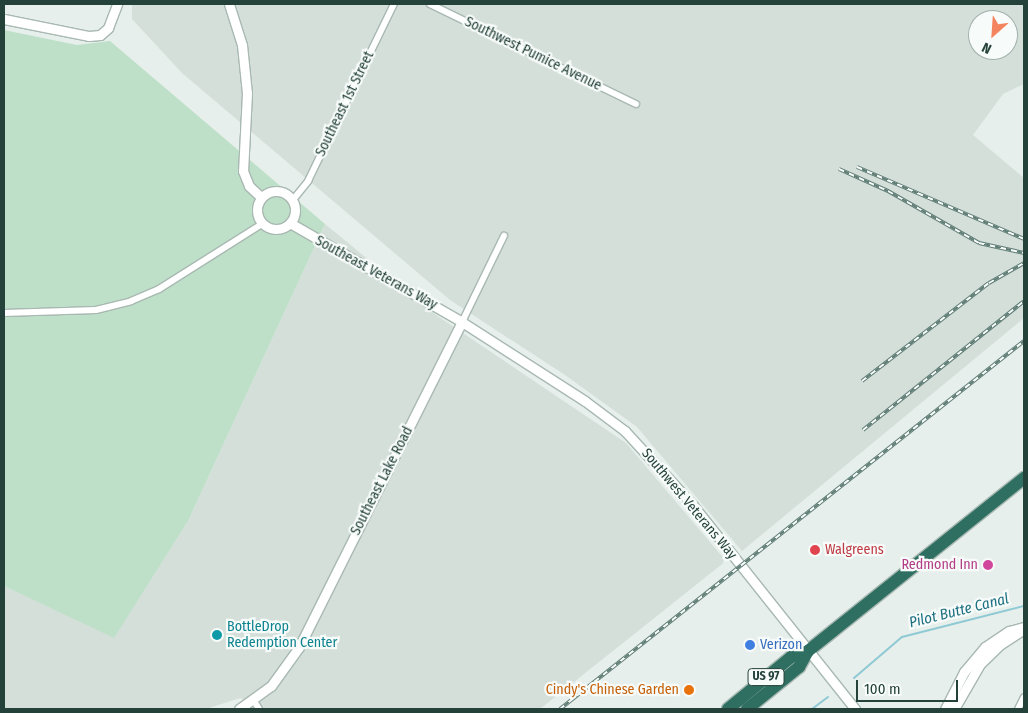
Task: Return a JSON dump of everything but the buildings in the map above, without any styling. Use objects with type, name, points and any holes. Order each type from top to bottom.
[{"type":"highway","name":"US 97","points":[[728,709],[791,657],[808,651],[1024,478]]},
{"type":"highway","name":"US 97","points":[[747,709],[799,666],[808,651]]},
{"type":"main road","points":[[4,19],[89,36],[100,35],[108,28],[117,4]]},
{"type":"main road","points":[[228,4],[242,45],[247,93],[243,171],[249,186],[261,197]]},
{"type":"main road","points":[[278,191],[292,201],[295,212],[290,223],[273,229],[262,224],[256,208],[261,197],[278,191]]},
{"type":"main road","name":"Southeast Veterans Way","points":[[290,223],[462,322]]},
{"type":"main road","name":"Southwest Veterans Way","points":[[462,322],[585,401],[625,431],[692,504],[855,709]]},
{"type":"main road","name":"Southeast Lake Road","points":[[239,709],[256,705],[285,669],[462,322]]},
{"type":"main road","points":[[945,709],[964,672],[985,647],[1009,631],[1024,628]]},
{"type":"main road","points":[[954,709],[980,664],[1001,644],[1024,628]]},
{"type":"street","name":"Southeast 1st Street","points":[[292,201],[308,181],[394,4]]},
{"type":"street","name":"Southwest Pumice Avenue","points":[[430,4],[636,104]]},
{"type":"street","points":[[4,313],[96,310],[130,301],[159,289],[262,224]]},
{"type":"street","name":"Southeast Lake Road","points":[[462,322],[504,236]]},
{"type":"street","points":[[1018,709],[1024,698]]},
{"type":"shaded area","points":[[132,4],[1024,4],[1024,84],[1003,94],[973,135],[1024,178],[1024,318],[742,551],[637,427],[565,375],[450,300],[182,73],[132,19]]},
{"type":"shaded area","points":[[325,224],[436,315],[626,443],[726,561],[540,709],[265,709],[240,698],[206,709],[4,709],[4,586],[114,637],[188,521]]},
{"type":"green space","points":[[4,30],[77,45],[110,41],[325,224],[188,521],[114,638],[4,586]]},
{"type":"waterway","name":"Pilot Butte Canal","points":[[854,678],[902,637],[1024,606]]},
{"type":"waterway","name":"Pilot Butte Canal","points":[[812,709],[828,697]]},
{"type":"railway","points":[[857,167],[1024,239]]},
{"type":"railway","points":[[839,169],[888,191],[979,243],[1024,253]]},
{"type":"railway","points":[[862,381],[989,283],[1024,263]]},
{"type":"railway","points":[[863,430],[1024,301]]},
{"type":"railway","points":[[560,709],[1024,341]]},
{"type":"place","name":"Walgreens","points":[[815,550]]},
{"type":"place","name":"Redmond Inn","points":[[988,565]]},
{"type":"place","name":"BottleDrop Redemption Center","points":[[217,635]]},
{"type":"place","name":"Verizon","points":[[750,645]]},
{"type":"place","name":"Cindy's Chinese Garden","points":[[689,690]]}]
